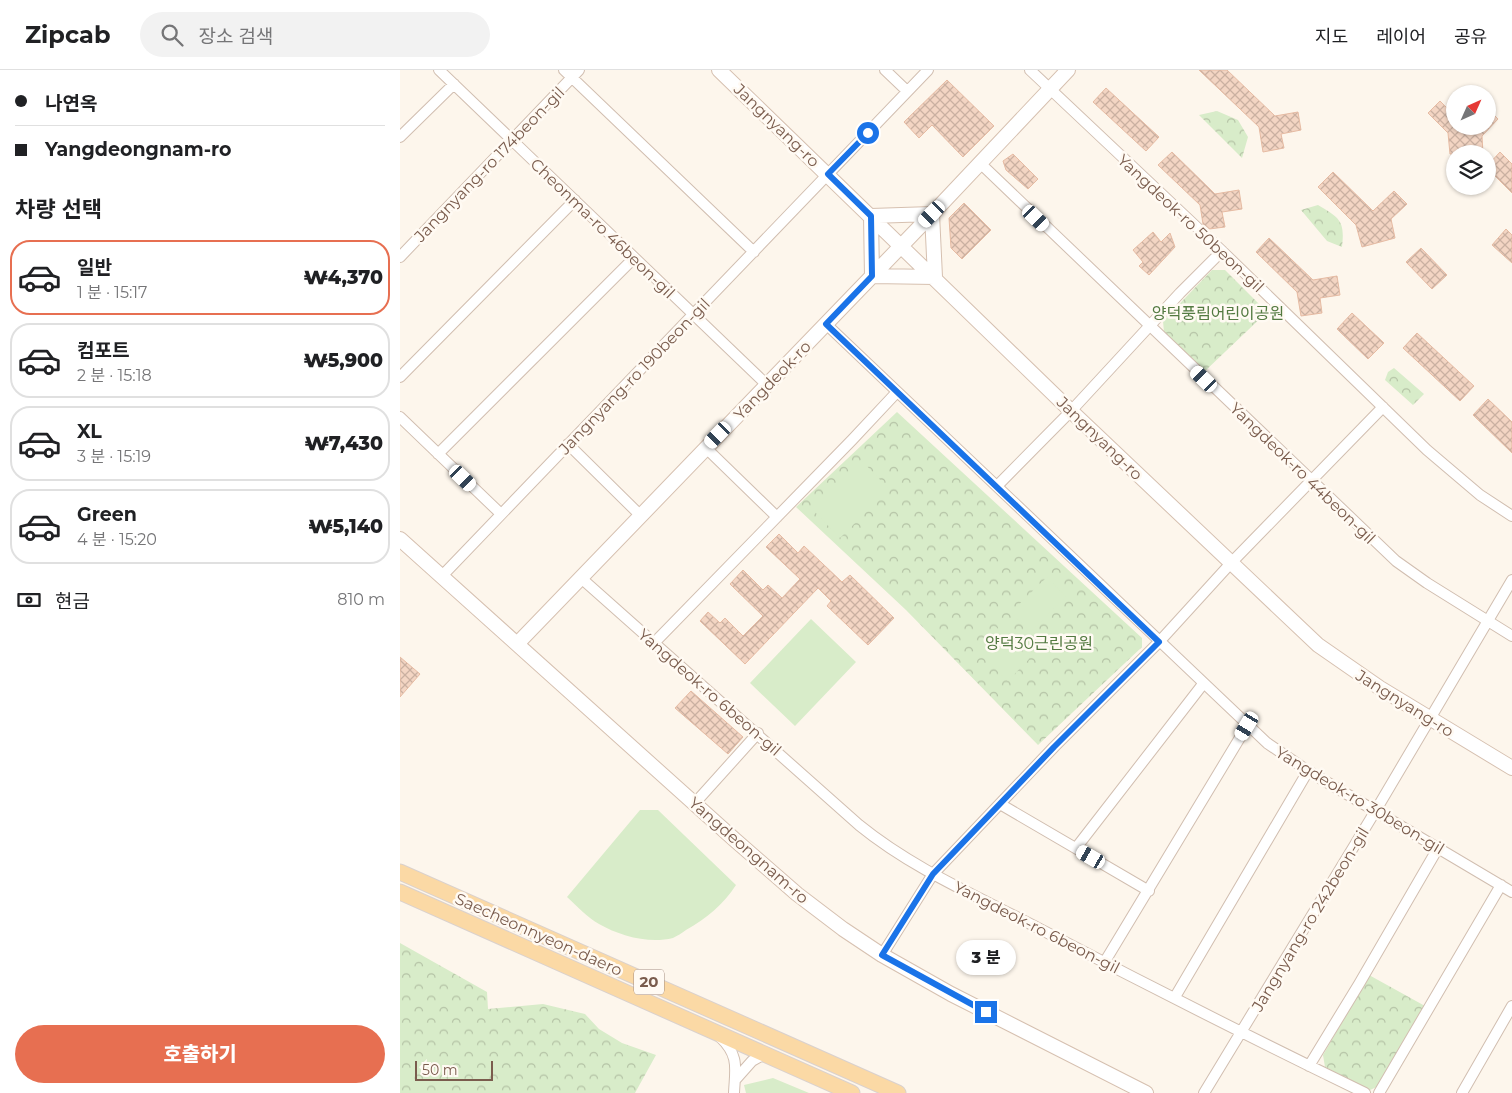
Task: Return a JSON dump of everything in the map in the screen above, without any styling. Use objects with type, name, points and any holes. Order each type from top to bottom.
[{"type":"main road","name":"Saecheonnyeon-daero","points":[[400,872],[898,1093]]},
{"type":"main road","name":"Saecheonnyeon-daero","points":[[400,892],[852,1093]]},
{"type":"street","name":"Cheonma-ro 46beon-gil","points":[[439,70],[767,385]]},
{"type":"street","name":"Jangnyang-ro","points":[[719,70],[1071,410],[1318,645],[1365,679],[1512,768]]},
{"type":"street","points":[[885,70],[907,91]]},
{"type":"street","name":"Jangnyang-ro 190beon-gil","points":[[441,577],[928,70]]},
{"type":"street","name":"Yangdeok-ro 50beon-gil","points":[[1030,70],[1456,476],[1480,495],[1512,516]]},
{"type":"street","name":"Yangdeok-ro","points":[[517,644],[980,164],[1068,70]]},
{"type":"street","points":[[571,72],[754,252]]},
{"type":"street","name":"Jangnyang-ro 174beon-gil","points":[[400,257],[512,140],[571,72]]},
{"type":"street","points":[[400,137],[454,84]]},
{"type":"street","name":"Yangdeok-ro 44beon-gil","points":[[980,164],[1407,570],[1512,636]]},
{"type":"street","points":[[400,377],[575,200]]},
{"type":"street","points":[[932,214],[935,278],[872,276],[871,216],[932,214]]},
{"type":"street","points":[[997,486],[1222,251]]},
{"type":"street","points":[[438,454],[634,258]]},
{"type":"street","name":"Yangdeok-ro 30beon-gil","points":[[826,324],[1266,743],[1308,771],[1512,892]]},
{"type":"street","points":[[654,643],[897,392]]},
{"type":"street","points":[[882,955],[933,874],[1159,642],[1231,563],[1383,407]]},
{"type":"street","points":[[400,417],[501,514]]},
{"type":"street","points":[[568,444],[641,516]]},
{"type":"street","points":[[706,448],[777,517]]},
{"type":"street","name":"Yangdeongnam-ro","points":[[400,539],[797,894],[843,929],[882,955],[950,994],[1146,1093]]},
{"type":"street","name":"Yangdeok-ro 6beon-gil","points":[[581,578],[874,837],[933,874],[1104,963],[1364,1093]]},
{"type":"street","name":"Jangnyang-ro 242beon-gil","points":[[1204,1093],[1489,622],[1512,580]]},
{"type":"street","points":[[1076,848],[1203,684]]},
{"type":"street","points":[[1104,963],[1247,726]]},
{"type":"street","points":[[695,803],[758,734]]},
{"type":"street","points":[[1175,997],[1308,771]]},
{"type":"street","points":[[1000,804],[1149,891]]},
{"type":"street","points":[[1309,1066],[1438,848]]},
{"type":"street","points":[[1379,1093],[1501,885]]},
{"type":"street","points":[[1462,1093],[1512,1006]]},
{"type":"street","points":[[714,1032],[731,1050],[736,1065],[734,1093]]},
{"type":"street","points":[[736,1079],[752,1061],[766,1054]]},
{"type":"green space","points":[[1217,111],[1238,120],[1248,137],[1242,158],[1199,115]]},
{"type":"green space","points":[[1318,205],[1336,217],[1342,226],[1342,247],[1327,241],[1301,210]]},
{"type":"green space","name":"양덕풍림어린이공원","points":[[1212,270],[1225,270],[1267,312],[1205,371],[1164,332],[1163,321]]},
{"type":"green space","points":[[1394,368],[1424,394],[1413,405],[1385,380],[1388,372]]},
{"type":"green space","name":"양덕30근린공원","points":[[897,412],[1142,638],[1142,647],[1038,745],[906,610],[796,507]]},
{"type":"green space","points":[[861,460],[889,489],[840,538],[812,509]]},
{"type":"green space","points":[[1047,577],[1066,597],[1030,632],[1011,612]]},
{"type":"green space","points":[[811,619],[856,662],[795,726],[750,683]]},
{"type":"green space","points":[[996,627],[1029,659],[1008,681],[975,649]]},
{"type":"green space","points":[[640,810],[658,810],[736,885],[726,899],[701,921],[673,938],[664,940],[635,938],[616,932],[595,921],[567,897]]},
{"type":"green space","points":[[400,943],[487,992],[488,1009],[543,1004],[585,1014],[599,1029],[622,1043],[656,1055],[635,1093],[400,1093]]},
{"type":"green space","points":[[1369,975],[1425,1006],[1379,1086],[1370,1090],[1325,1067],[1323,1055]]},
{"type":"green space","points":[[773,1078],[809,1093],[746,1093],[744,1085]]},
{"type":"building","points":[[1199,70],[1227,70],[1275,116],[1298,112],[1301,130],[1281,134],[1284,148],[1263,152],[1259,127]]},
{"type":"building","points":[[947,80],[994,126],[963,157],[932,125],[919,138],[904,122]]},
{"type":"building","points":[[1106,88],[1159,137],[1146,151],[1093,102]]},
{"type":"building","points":[[1440,101],[1446,107],[1446,131],[1428,113]]},
{"type":"building","points":[[1448,135],[1483,135],[1482,145],[1449,145]]},
{"type":"building","points":[[1172,152],[1215,194],[1239,190],[1242,209],[1222,212],[1225,227],[1209,229],[1203,224],[1200,205],[1158,165]]},
{"type":"building","points":[[1500,152],[1512,164],[1512,193],[1496,177],[1496,156]]},
{"type":"building","points":[[1013,154],[1038,179],[1028,189],[1006,170],[1003,161]]},
{"type":"building","points":[[1333,172],[1373,211],[1394,191],[1407,204],[1391,219],[1395,238],[1362,247],[1356,225],[1318,187]]},
{"type":"building","points":[[964,203],[991,230],[962,259],[951,248],[949,218]]},
{"type":"building","points":[[1506,229],[1512,235],[1512,263],[1492,245]]},
{"type":"building","points":[[1153,232],[1161,242],[1170,233],[1175,247],[1149,275],[1139,266],[1143,262],[1133,250]]},
{"type":"building","points":[[1269,238],[1313,280],[1337,276],[1340,295],[1320,298],[1322,313],[1301,316],[1297,292],[1256,252]]},
{"type":"building","points":[[1421,248],[1447,275],[1432,289],[1406,262]]},
{"type":"building","points":[[1352,313],[1384,343],[1368,359],[1337,329]]},
{"type":"building","points":[[1417,333],[1474,386],[1460,401],[1403,348]]},
{"type":"building","points":[[1488,399],[1512,422],[1512,453],[1473,415]]},
{"type":"building","points":[[779,534],[798,553],[804,546],[842,582],[850,575],[894,618],[868,645],[827,606],[831,601],[818,588],[745,664],[700,621],[708,612],[720,623],[725,618],[743,636],[763,616],[730,584],[743,570],[763,590],[768,585],[782,598],[800,579],[766,547]]},
{"type":"building","points":[[400,657],[420,674],[400,697]]},
{"type":"building","points":[[691,691],[743,737],[728,754],[675,708]]},
{"type":"route","points":[[868,133],[828,174],[871,216],[872,276],[826,324],[1159,642],[1054,747],[933,874],[882,955],[950,994],[986,1012]]}]
